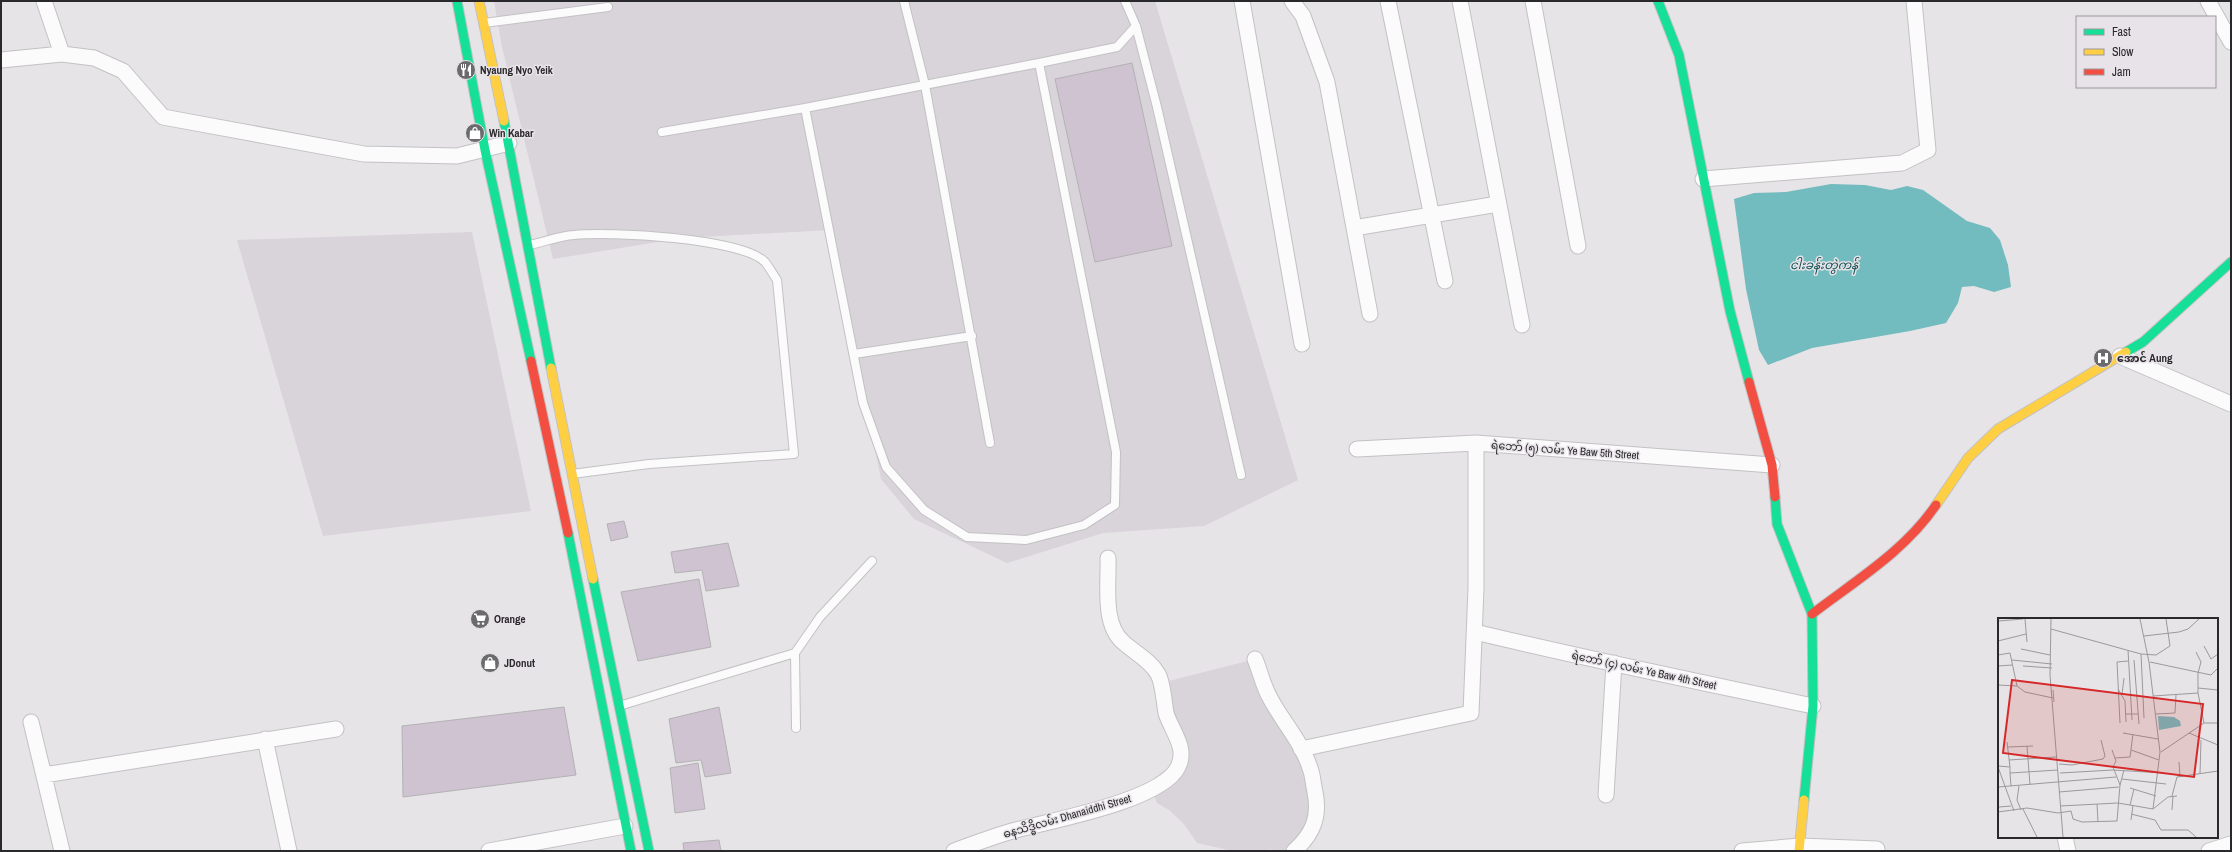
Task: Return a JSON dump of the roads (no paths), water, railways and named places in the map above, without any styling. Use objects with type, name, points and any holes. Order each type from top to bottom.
[{"type":"main road","points":[[457,1],[472,25],[509,143],[518,247],[557,477],[601,708],[631,851]]},
{"type":"main road","points":[[478,1],[472,25],[485,150],[518,247],[571,474],[650,851]]},
{"type":"main road","points":[[1658,1],[1679,55],[1730,311],[1772,465],[1777,524],[1812,614],[1813,706],[1800,848]]},
{"type":"main road","points":[[1812,614],[1890,555],[1923,524],[1968,458],[1998,429],[2143,342],[2231,262]]},
{"type":"street","points":[[44,1],[62,54]]},
{"type":"street","points":[[1242,1],[1302,344]]},
{"type":"street","points":[[1293,1],[1303,16],[1327,82],[1370,314]]},
{"type":"street","points":[[1388,1],[1445,281]]},
{"type":"street","points":[[1460,1],[1522,325]]},
{"type":"street","points":[[1532,1],[1578,246]]},
{"type":"street","points":[[1703,179],[1902,163],[1928,150],[1914,1]]},
{"type":"street","points":[[2208,1],[2231,42]]},
{"type":"street","points":[[1,60],[62,54],[94,58],[123,71],[162,117],[364,154],[457,156],[509,143]]},
{"type":"street","points":[[1354,228],[1498,204]]},
{"type":"street","points":[[2120,356],[2231,404]]},
{"type":"street","points":[[1301,749],[1471,713],[1476,632],[1476,443]]},
{"type":"street","name":"ရဲဘော် (၅) လမ်း Ye Baw 5th Street","points":[[1357,449],[1476,443],[1772,465]]},
{"type":"street","name":"ဓနသိဒ္ဓိလမ်း Dhanaiddhi Street","points":[[954,851],[1010,832],[1131,799],[1163,782],[1178,768],[1181,756],[1178,738],[1167,716],[1161,678],[1154,666],[1121,641],[1113,629],[1109,612],[1108,558]]},
{"type":"street","name":"ရဲဘော် (၄) လမ်း Ye Baw 4th Street","points":[[1476,632],[1573,656],[1614,663],[1813,706]]},
{"type":"street","points":[[1255,659],[1269,696],[1310,766],[1318,812],[1314,823],[1302,844],[1294,851]]},
{"type":"street","points":[[1606,795],[1614,663]]},
{"type":"street","points":[[31,722],[62,851]]},
{"type":"street","points":[[44,775],[336,729]]},
{"type":"street","points":[[265,739],[289,851]]},
{"type":"street","points":[[489,851],[625,826]]},
{"type":"street","points":[[2065,838],[2068,851]]},
{"type":"street","points":[[2209,851],[2231,844]]},
{"type":"street","points":[[1742,851],[1800,848],[1877,849]]},
{"type":"lane","points":[[904,1],[925,85],[972,336],[990,443]]},
{"type":"lane","points":[[1125,1],[1136,26],[1159,115],[1240,475]]},
{"type":"lane","points":[[472,25],[608,7]]},
{"type":"lane","points":[[662,132],[805,108],[1040,64],[1117,47],[1136,26]]},
{"type":"lane","points":[[805,108],[863,403],[886,467],[924,510],[967,537],[1026,540],[1084,525],[1115,505],[1116,452],[1040,64]]},
{"type":"lane","points":[[518,247],[573,235],[636,235],[700,241],[742,251],[764,261],[776,280],[794,454],[649,464],[571,474]]},
{"type":"lane","points":[[854,354],[972,336]]},
{"type":"lane","points":[[601,708],[620,706],[794,653],[820,617],[872,561]]},
{"type":"lane","points":[[794,653],[796,728]]},
{"type":"water","name":"ငါးခန်းတွဲကန်","points":[[1831,184],[1865,185],[1891,190],[1907,186],[1923,190],[1967,221],[1990,228],[2000,240],[2008,265],[2011,287],[1994,292],[1974,286],[1962,287],[1958,303],[1946,323],[1910,331],[1812,348],[1768,365],[1759,350],[1746,289],[1734,199],[1754,193],[1786,192]]},
{"type":"place","name":"Nyaung Nyo Yeik","points":[[466,70]]},
{"type":"place","name":"Win Kabar","points":[[475,133]]},
{"type":"place","name":"အောင် Aung","points":[[2103,358]]},
{"type":"place","name":"Orange","points":[[480,619]]},
{"type":"place","name":"JDonut","points":[[490,663]]}]
